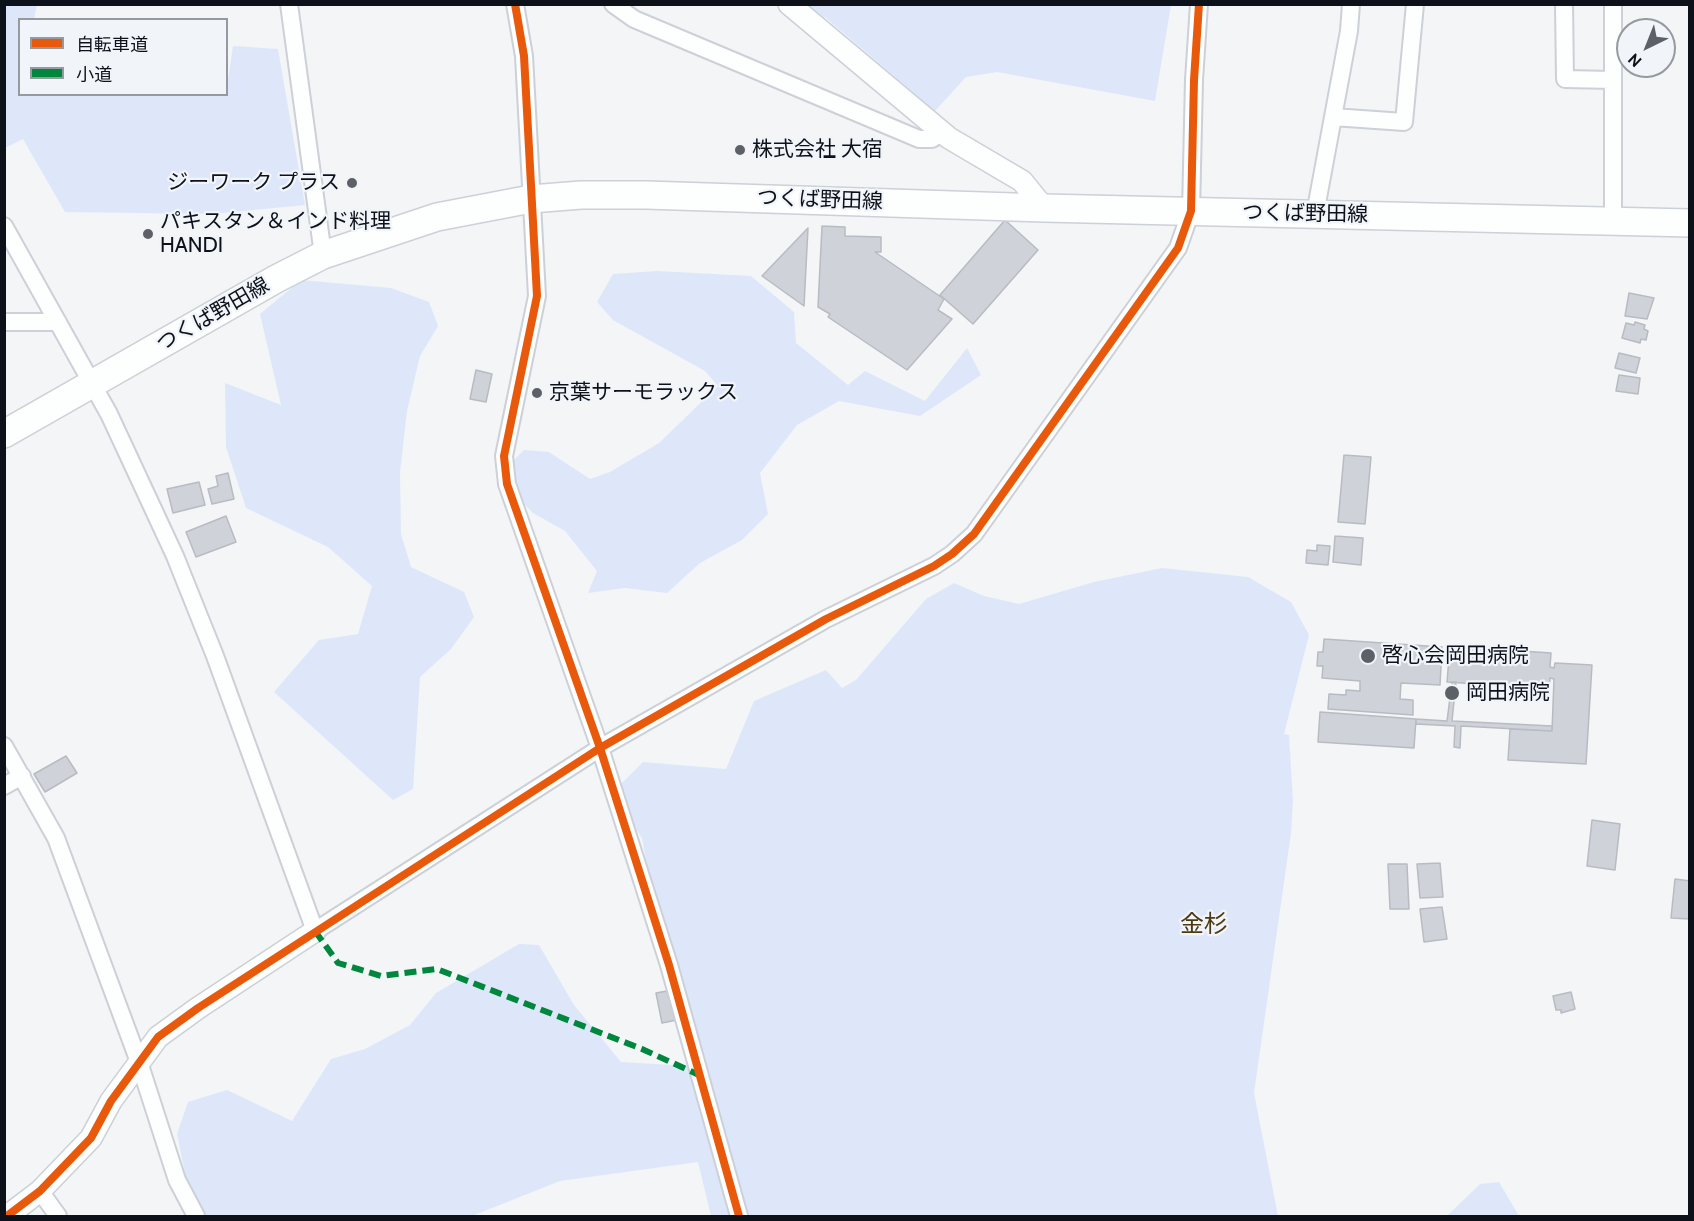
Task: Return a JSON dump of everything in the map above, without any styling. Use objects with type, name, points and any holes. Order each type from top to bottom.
[{"type":"main road","name":"つくば野田線","points":[[4,434],[276,279],[323,255],[437,216],[531,199],[581,195],[646,195],[1044,208],[1689,223]]},
{"type":"street","points":[[289,4],[323,255]]},
{"type":"street","points":[[515,4],[524,56],[537,296],[504,456],[507,484],[600,748],[669,964],[739,1216]]},
{"type":"street","points":[[613,4],[634,19],[919,139],[932,139],[942,132]]},
{"type":"street","points":[[789,4],[942,132],[969,152],[1022,181],[1044,208]]},
{"type":"street","points":[[7,1216],[40,1191],[91,1137],[111,1101],[158,1037],[198,1008],[600,748],[826,619],[934,566],[952,554],[974,534],[1178,248],[1191,211],[1194,80],[1199,4]]},
{"type":"street","points":[[1315,214],[1349,31],[1351,4]]},
{"type":"street","points":[[1333,117],[1404,123],[1415,4]]},
{"type":"street","points":[[1564,4],[1565,79],[1613,80]]},
{"type":"street","points":[[1613,4],[1613,222]]},
{"type":"street","points":[[4,226],[12,254],[58,322],[109,414],[174,556],[215,656],[315,931]]},
{"type":"street","points":[[4,322],[58,322]]},
{"type":"street","points":[[4,746],[56,838],[139,1062],[177,1180],[196,1216]]},
{"type":"street","points":[[4,786],[22,776]]},
{"type":"street","points":[[40,1191],[58,1216]]},
{"type":"shaded area","points":[[5,4],[37,5],[34,18],[18,18],[18,96],[228,96],[233,46],[278,49],[305,205],[212,214],[65,212],[23,139],[5,148]]},
{"type":"shaded area","points":[[798,5],[1171,5],[1155,101],[997,72],[966,77],[935,111],[826,18]]},
{"type":"shaded area","points":[[657,271],[751,276],[794,312],[796,343],[848,385],[865,371],[925,401],[967,348],[981,375],[920,416],[839,401],[797,425],[760,473],[768,514],[742,540],[700,563],[667,593],[625,588],[588,593],[597,571],[565,531],[533,513],[497,477],[524,450],[549,452],[590,479],[610,472],[659,443],[718,386],[705,371],[613,320],[597,302],[613,274]]},
{"type":"shaded area","points":[[301,280],[391,288],[429,302],[438,326],[420,356],[407,411],[400,472],[401,534],[411,567],[464,592],[474,617],[451,649],[420,677],[413,789],[393,800],[274,692],[319,640],[358,634],[372,586],[328,547],[246,508],[226,447],[225,383],[281,405],[260,314]]},
{"type":"shaded area","points":[[1162,568],[1248,577],[1291,602],[1309,635],[1284,734],[1289,735],[1293,801],[1291,833],[1254,1093],[1278,1216],[711,1216],[698,1162],[560,1181],[472,1216],[200,1216],[189,1193],[177,1134],[188,1102],[227,1090],[292,1121],[331,1059],[365,1049],[410,1025],[436,993],[519,944],[539,945],[574,1005],[621,1062],[706,1067],[681,1004],[651,888],[642,838],[612,793],[643,762],[726,769],[754,701],[826,670],[842,688],[856,680],[926,599],[954,583],[984,596],[1019,604],[1094,582]]},
{"type":"shaded area","points":[[1499,1182],[1519,1216],[1447,1216],[1480,1184]]},
{"type":"building","points":[[1005,220],[1038,250],[973,324],[940,295]]},
{"type":"building","points":[[822,226],[845,227],[845,236],[881,237],[881,252],[875,252],[944,299],[938,310],[952,319],[907,370],[828,317],[830,314],[818,307]]},
{"type":"building","points":[[808,228],[804,306],[762,276]]},
{"type":"building","points":[[1629,293],[1654,298],[1647,319],[1625,316]]},
{"type":"building","points":[[1635,322],[1645,325],[1644,329],[1648,331],[1646,340],[1641,339],[1640,343],[1622,338],[1626,323],[1634,325]]},
{"type":"building","points":[[1619,353],[1640,358],[1636,373],[1615,368]]},
{"type":"building","points":[[476,370],[492,374],[486,402],[470,399]]},
{"type":"building","points":[[1619,375],[1640,378],[1638,394],[1616,391]]},
{"type":"building","points":[[1344,455],[1371,457],[1365,524],[1338,522]]},
{"type":"building","points":[[228,473],[234,499],[212,504],[208,489],[218,486],[216,476]]},
{"type":"building","points":[[199,482],[205,505],[173,513],[167,489]]},
{"type":"building","points":[[226,516],[236,542],[196,557],[186,532]]},
{"type":"building","points":[[1335,536],[1363,538],[1361,565],[1333,562]]},
{"type":"building","points":[[1317,545],[1330,546],[1328,565],[1306,563],[1307,550],[1317,551]]},
{"type":"building","points":[[1324,639],[1442,647],[1440,685],[1401,683],[1400,699],[1413,700],[1413,715],[1328,709],[1329,694],[1346,695],[1346,690],[1360,691],[1360,681],[1322,678],[1323,666],[1317,666],[1318,652],[1323,652]]},
{"type":"building","points":[[1450,646],[1551,653],[1550,667],[1554,668],[1555,663],[1592,665],[1586,764],[1508,760],[1510,729],[1552,731],[1554,679],[1550,678],[1549,689],[1447,682]]},
{"type":"building","points":[[1452,682],[1456,682],[1452,721],[1552,726],[1552,731],[1461,726],[1460,748],[1454,747],[1455,726],[1416,724],[1416,719],[1447,721]]},
{"type":"building","points":[[1320,712],[1416,719],[1414,748],[1318,742]]},
{"type":"building","points":[[66,756],[77,773],[45,792],[34,774]]},
{"type":"building","points":[[1592,820],[1620,824],[1615,870],[1587,866]]},
{"type":"building","points":[[1440,863],[1443,897],[1420,898],[1417,864]]},
{"type":"building","points":[[1388,864],[1407,864],[1409,909],[1390,909]]},
{"type":"building","points":[[1675,879],[1690,881],[1690,919],[1671,918]]},
{"type":"building","points":[[1442,907],[1447,939],[1424,942],[1420,909]]},
{"type":"building","points":[[667,991],[668,997],[672,996],[677,1020],[662,1023],[656,993]]},
{"type":"building","points":[[1571,992],[1575,1009],[1561,1013],[1561,1010],[1556,1010],[1553,996]]},
{"type":"marked path","points":[[315,931],[338,963],[381,976],[437,969],[642,1049],[699,1075]]},
{"type":"cycle path","points":[[515,4],[524,56],[537,296],[504,456],[507,484],[600,748],[669,965],[739,1216]]},
{"type":"cycle path","points":[[7,1216],[40,1191],[91,1138],[111,1101],[158,1037],[198,1008],[600,748],[826,619],[934,566],[952,554],[974,534],[1178,248],[1191,211],[1194,80],[1199,4]]},
{"type":"place","name":"株式会社 大宿","points":[[740,150]]},
{"type":"place","name":"ジーワーク プラス","points":[[352,183]]},
{"type":"place","name":"パキスタン＆インド料理 HANDI","points":[[148,234]]},
{"type":"place","name":"京葉サーモラックス","points":[[537,393]]},
{"type":"place","name":"啓心会岡田病院","points":[[1368,656]]},
{"type":"place","name":"岡田病院","points":[[1452,693]]},
{"type":"district","name":"金杉","points":[[1204,925]]}]
